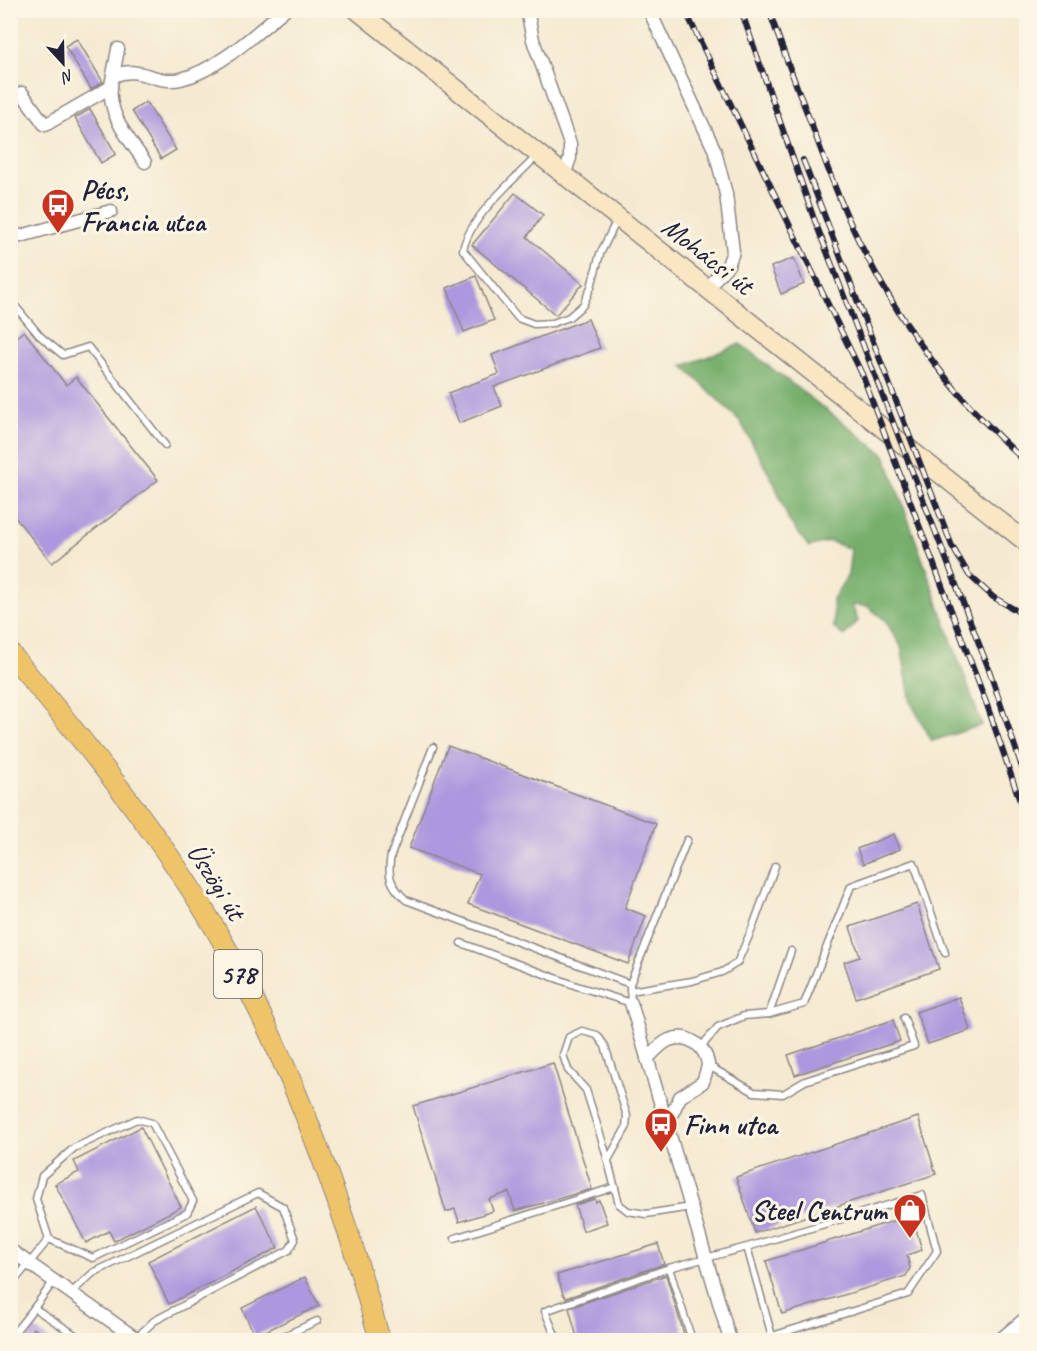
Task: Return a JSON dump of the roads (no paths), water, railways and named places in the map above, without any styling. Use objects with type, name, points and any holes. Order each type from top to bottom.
[{"type":"main road","name":"Mohácsi út","points":[[357,10],[1026,542]]},
{"type":"main road","name":"Üszögi út","points":[[10,653],[75,731],[140,816],[199,902],[258,1010],[308,1122],[348,1233],[380,1341]]},
{"type":"street","points":[[22,93],[45,125],[130,71],[160,81],[181,79],[214,65],[284,10]]},
{"type":"street","points":[[527,10],[533,40],[570,144],[570,158],[564,175]]},
{"type":"street","points":[[649,10],[716,151],[726,194],[733,252],[728,265],[707,288]]},
{"type":"street","points":[[118,49],[112,82],[114,109],[125,134],[145,162]]},
{"type":"street","points":[[10,239],[111,211]]},
{"type":"street","points":[[630,993],[647,1059],[730,1341]]},
{"type":"street","points":[[647,1059],[667,1041],[679,1037],[693,1041],[701,1047],[708,1066],[703,1082],[680,1097],[667,1124]]},
{"type":"street","points":[[10,1250],[137,1340]]},
{"type":"street","points":[[1008,1339],[1026,1320]]},
{"type":"lane","points":[[538,154],[486,210],[465,239],[463,250],[519,318],[534,324],[553,323],[569,317],[583,305],[600,254],[618,218]]},
{"type":"lane","points":[[10,300],[40,336],[63,355],[88,347],[165,445]]},
{"type":"lane","points":[[433,747],[391,855],[388,871],[397,892],[406,900],[630,993]]},
{"type":"lane","points":[[630,993],[687,840]]},
{"type":"lane","points":[[701,1047],[718,1027],[744,1016],[769,1014],[804,1004],[851,886],[914,863],[945,953]]},
{"type":"lane","points":[[461,943],[577,986],[630,993],[692,981],[722,972],[737,963],[775,866]]},
{"type":"lane","points":[[769,1014],[791,951]]},
{"type":"lane","points":[[708,1066],[754,1092],[783,1094],[805,1081],[914,1046],[904,1018]]},
{"type":"lane","points":[[608,1160],[626,1128],[627,1116],[605,1046],[597,1035],[582,1031],[569,1037],[563,1054],[568,1070],[586,1090],[619,1204],[628,1211],[646,1214],[692,1206]]},
{"type":"lane","points":[[138,1119],[152,1123],[193,1201],[187,1213],[93,1258],[49,1239],[36,1199],[42,1176],[74,1148],[138,1119]]},
{"type":"lane","points":[[455,1238],[615,1187]]},
{"type":"lane","points":[[71,1293],[93,1273],[258,1193],[283,1207],[295,1240],[289,1250],[154,1321],[137,1340]]},
{"type":"lane","points":[[557,1341],[545,1311],[669,1268],[922,1195],[937,1251],[908,1294],[772,1336],[747,1247]]},
{"type":"lane","points":[[10,1286],[49,1239]]},
{"type":"lane","points":[[669,1268],[692,1341]]},
{"type":"lane","points":[[10,1338],[54,1281]]},
{"type":"lane","points":[[34,1308],[82,1341]]},
{"type":"lane","points":[[275,1341],[317,1321]]},
{"type":"railway","points":[[685,10],[862,374],[987,705],[1026,819]]},
{"type":"railway","points":[[741,10],[813,216],[988,667],[1026,779]]},
{"type":"railway","points":[[769,10],[837,191],[858,239],[882,284],[917,339],[957,392],[1026,462]]},
{"type":"railway","points":[[803,160],[952,546],[969,575],[993,597],[1026,616]]},
{"type":"place","name":"Pécs, Francia utca","points":[[58,234]]},
{"type":"place","name":"Finn utca","points":[[661,1153]]},
{"type":"place","name":"Steel Centrum","points":[[910,1239]]}]
